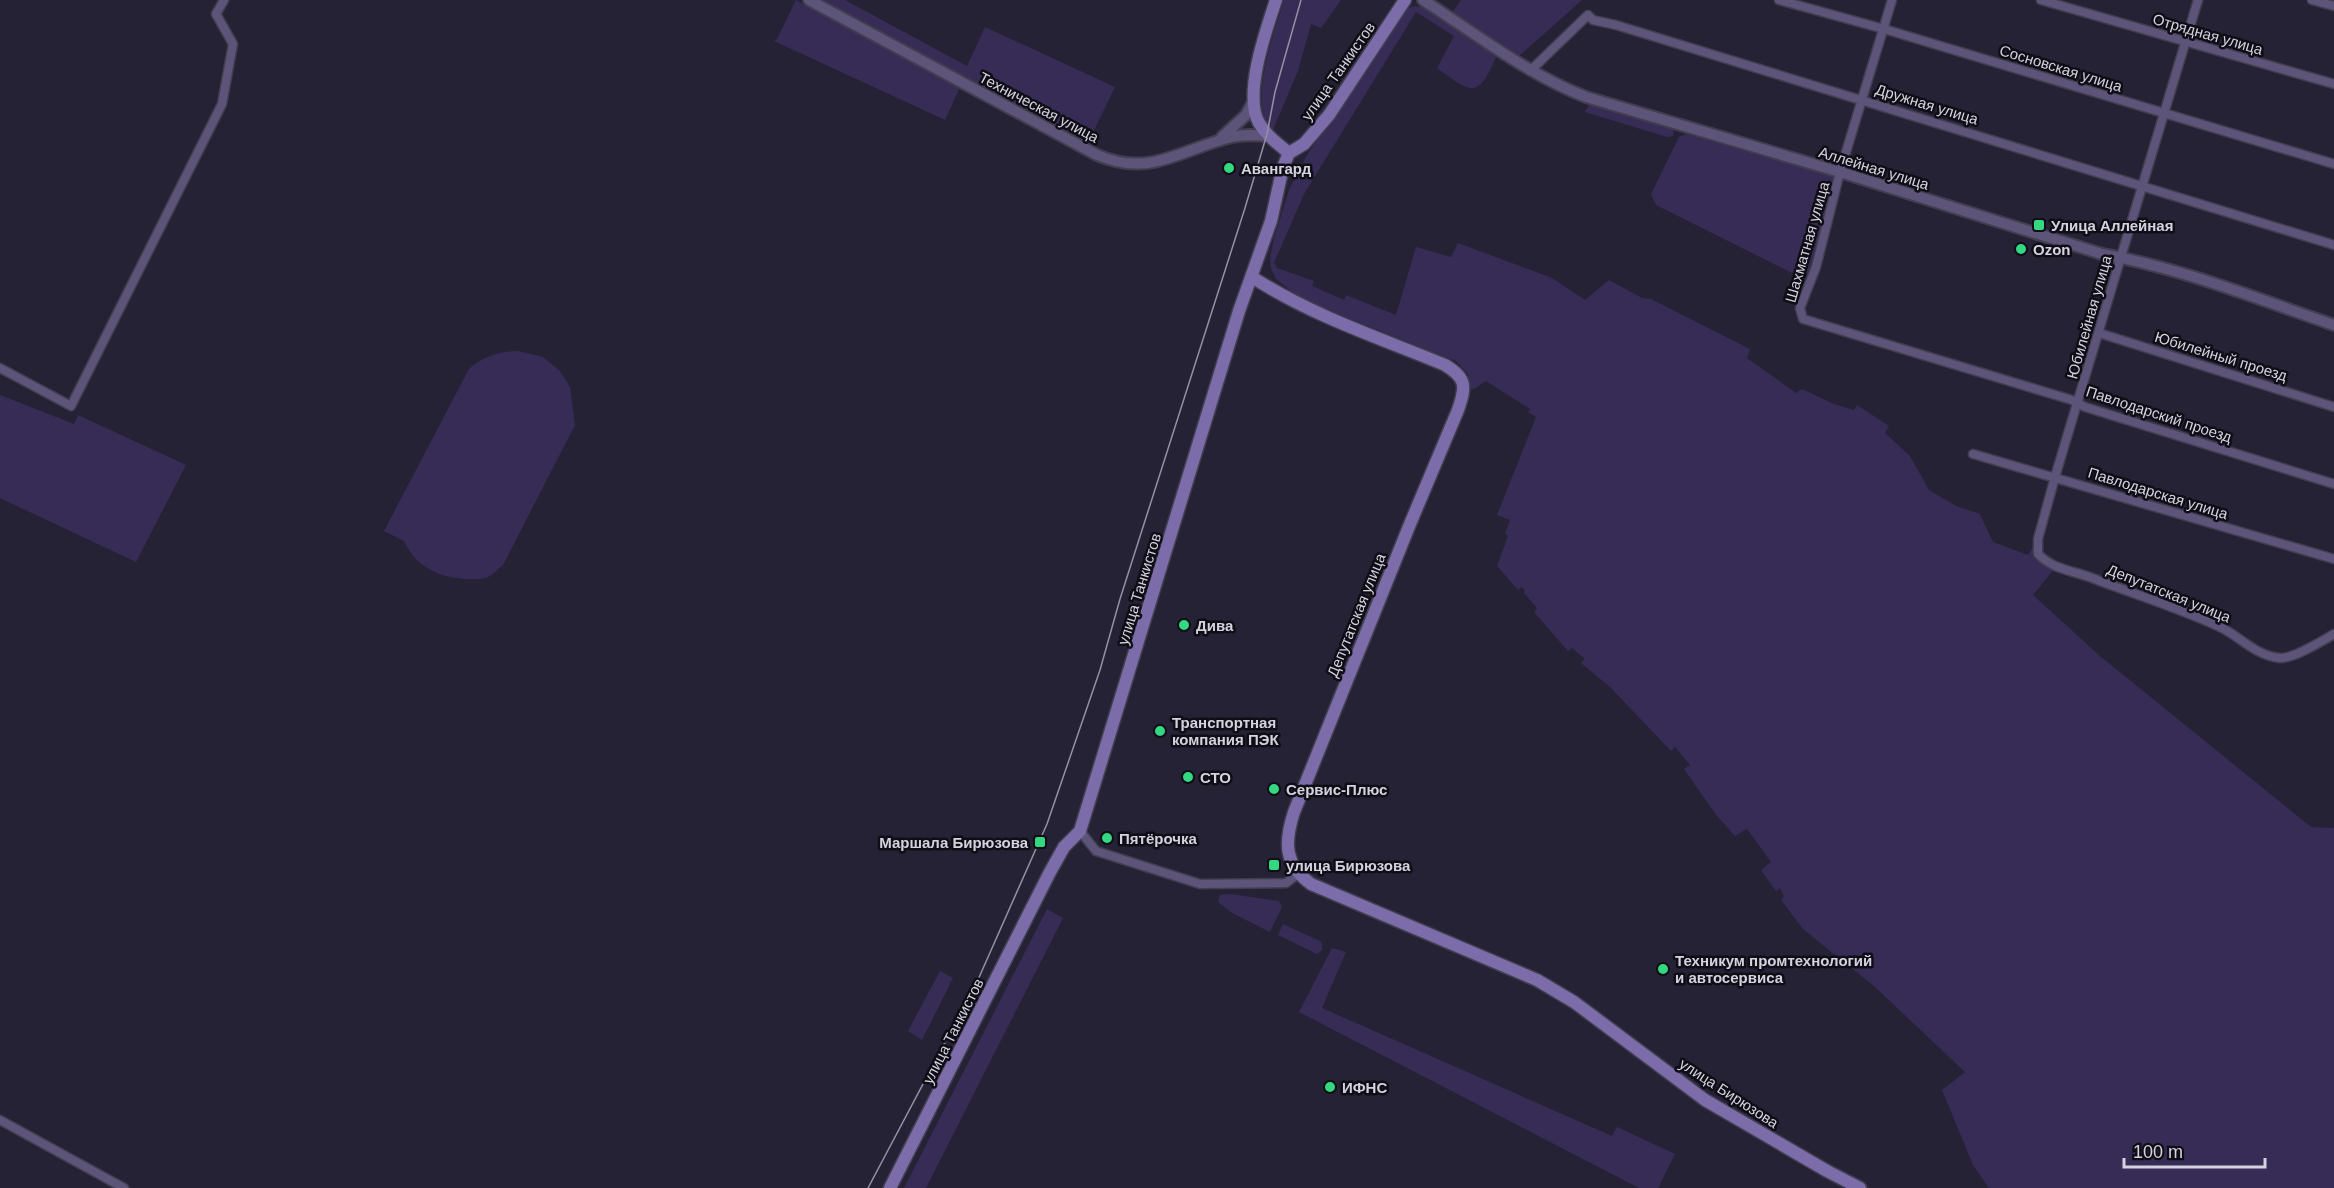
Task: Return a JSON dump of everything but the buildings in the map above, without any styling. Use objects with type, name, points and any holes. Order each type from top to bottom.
[{"type":"main road","points":[[1276,0],[1258,67],[1253,102],[1258,122],[1269,136],[1289,153]]},
{"type":"main road","name":"улица Танкистов","points":[[890,1188],[1054,864],[1064,847],[1080,831],[1236,322],[1271,221],[1283,167],[1289,153],[1304,144],[1329,115],[1405,0]]},
{"type":"main road","name":"Депутатская улица","points":[[1252,277],[1282,297],[1310,310],[1445,365],[1458,372],[1462,379],[1463,396],[1291,823],[1288,849],[1291,863],[1298,874]]},
{"type":"main road","name":"улица Бирюзова","points":[[1298,874],[1311,884],[1507,965],[1537,980],[1574,1002],[1705,1100],[1860,1188]]},
{"type":"street","points":[[0,368],[71,406],[222,104],[233,44],[216,14],[224,0]]},
{"type":"street","name":"Техническая улица","points":[[809,0],[1114,163],[1143,164],[1159,161],[1232,136],[1250,134],[1269,136]]},
{"type":"street","name":"Аллейная улица","points":[[1423,0],[1530,71],[1586,98],[1840,172],[2091,251],[2120,257],[2286,307],[2334,325]]},
{"type":"street","name":"Сосновская улица","points":[[1779,0],[1884,29],[2334,164]]},
{"type":"street","name":"Шахматная улица","points":[[1803,320],[1800,308],[1816,267],[1840,172],[1892,0]]},
{"type":"street","name":"Отрядная улица","points":[[2040,0],[2334,84]]},
{"type":"street","name":"Юбилейная улица","points":[[2038,539],[2198,0]]},
{"type":"street","points":[[2312,0],[2334,6]]},
{"type":"street","name":"Дружная улица","points":[[1530,71],[1588,15],[1593,20],[1863,99],[2334,244]]},
{"type":"street","points":[[1214,142],[1246,115],[1253,102]]},
{"type":"street","name":"Павлодарский проезд","points":[[1803,320],[2078,403],[2334,484]]},
{"type":"street","name":"Юбилейный проезд","points":[[2098,333],[2334,407]]},
{"type":"street","name":"Павлодарская улица","points":[[1973,454],[2334,560]]},
{"type":"street","name":"Депутатская улица","points":[[2038,539],[2038,554],[2048,564],[2089,577],[2222,628],[2260,653],[2275,657],[2290,657],[2334,634]]},
{"type":"street","points":[[1080,831],[1096,851],[1200,884],[1286,883],[1298,874]]},
{"type":"street","points":[[0,1120],[124,1188]]},
{"type":"shaded area","points":[[796,0],[960,87],[945,120],[774,41]]},
{"type":"shaded area","points":[[819,0],[845,0],[967,66],[985,27],[1115,87],[1087,145]]},
{"type":"shaded area","points":[[1284,0],[1341,0],[1321,28],[1311,24],[1298,71],[1272,132],[1265,119],[1262,86],[1269,49]]},
{"type":"shaded area","points":[[1461,0],[1582,0],[1519,56],[1452,13]]},
{"type":"shaded area","points":[[1415,6],[1422,7],[1496,57],[1490,71],[1484,81],[1472,88],[1458,83],[1437,68],[1454,36],[1416,12],[1304,194],[1274,263],[1277,268],[1314,281],[1312,286],[1344,300],[1346,295],[1396,315],[1416,247],[1451,257],[1458,243],[1552,278],[1585,300],[1609,280],[1750,349],[1747,358],[1796,393],[1802,389],[1834,404],[1854,410],[1857,405],[1889,426],[1885,433],[1910,456],[1929,490],[1956,506],[1980,514],[1993,542],[2028,555],[2033,547],[2037,558],[2054,569],[2033,595],[2100,656],[2311,827],[2334,828],[2334,1188],[1989,1188],[1973,1165],[1942,1090],[1965,1072],[1874,986],[1803,929],[1781,900],[1784,896],[1780,888],[1776,891],[1761,870],[1771,862],[1747,829],[1735,836],[1717,816],[1684,769],[1690,765],[1675,747],[1671,751],[1610,687],[1581,663],[1585,659],[1572,648],[1568,651],[1534,612],[1537,608],[1524,593],[1522,587],[1518,590],[1497,566],[1508,536],[1505,533],[1510,520],[1497,515],[1536,417],[1528,412],[1530,409],[1486,381],[1474,389],[1469,389],[1468,374],[1456,361],[1301,299],[1276,279],[1271,268],[1270,258],[1274,238],[1289,190],[1307,155],[1403,10]]},
{"type":"shaded area","points":[[1589,105],[1670,128],[1674,132],[1673,136],[1667,137],[1585,112]]},
{"type":"shaded area","points":[[1686,134],[1832,176],[1834,181],[1808,273],[1800,275],[1790,272],[1656,205],[1651,194],[1679,137]]},
{"type":"shaded area","points":[[518,351],[543,357],[560,371],[570,387],[575,425],[503,565],[490,576],[480,579],[455,578],[437,573],[421,564],[404,541],[384,531],[469,369],[492,356]]},
{"type":"shaded area","points":[[0,395],[74,424],[78,415],[186,465],[136,562],[0,498]]},
{"type":"shaded area","points":[[1230,894],[1279,901],[1282,907],[1270,932],[1232,913],[1218,902],[1220,895]]},
{"type":"shaded area","points":[[1047,909],[1063,918],[926,1188],[904,1188]]},
{"type":"shaded area","points":[[1283,924],[1320,941],[1322,950],[1317,954],[1278,935]]},
{"type":"shaded area","points":[[1332,948],[1346,952],[1322,1008],[1612,1136],[1617,1127],[1675,1154],[1658,1188],[1639,1188],[1299,1012]]},
{"type":"shaded area","points":[[940,971],[953,978],[922,1040],[908,1031]]},
{"type":"tram line","points":[[868,1188],[977,982],[1047,824],[1100,670],[1120,599],[1245,208],[1267,134],[1275,92],[1301,0]]},
{"type":"place","name":"Авангард","points":[[1229,168]]},
{"type":"place","name":"Улица Аллейная","points":[[2039,225]]},
{"type":"place","name":"Ozon","points":[[2021,249]]},
{"type":"place","name":"Дива","points":[[1184,625]]},
{"type":"place","name":"Транспортная компания ПЭК","points":[[1160,731]]},
{"type":"place","name":"СТО","points":[[1188,777]]},
{"type":"place","name":"Сервис-Плюс","points":[[1274,789]]},
{"type":"place","name":"Пятёрочка","points":[[1107,838]]},
{"type":"place","name":"Маршала Бирюзова","points":[[1040,842]]},
{"type":"place","name":"улица Бирюзова","points":[[1274,865]]},
{"type":"place","name":"Техникум промтехнологий и автосервиса","points":[[1663,969]]},
{"type":"place","name":"ИФНС","points":[[1330,1087]]}]
